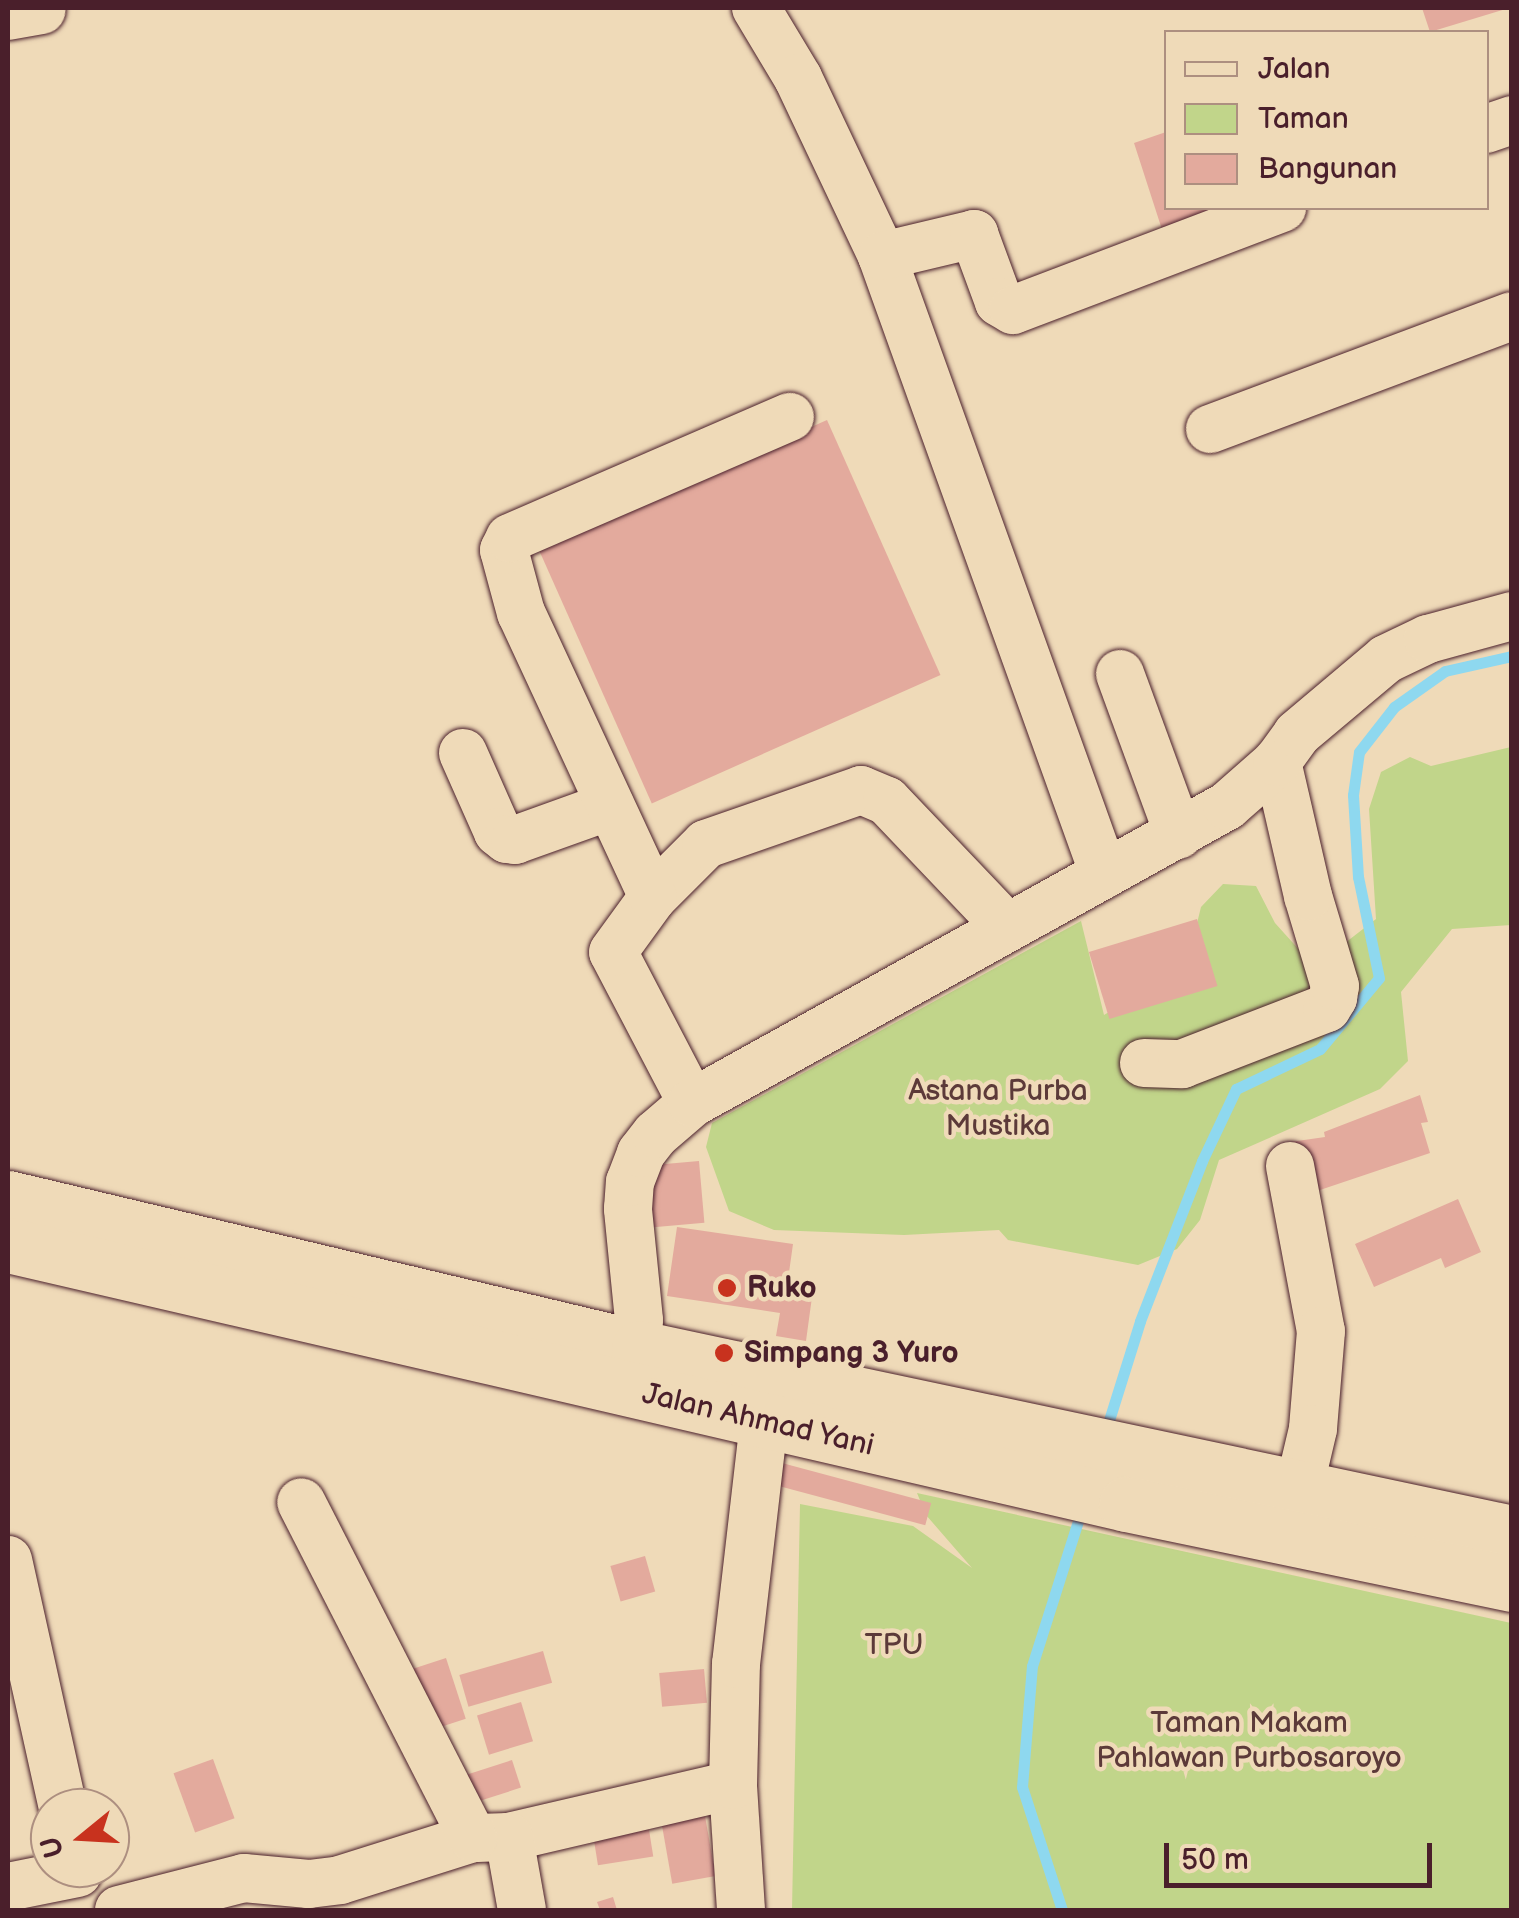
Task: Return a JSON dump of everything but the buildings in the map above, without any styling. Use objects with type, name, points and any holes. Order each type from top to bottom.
[{"type":"main road","name":"Jalan Ahmad Yani","points":[[8,1198],[635,1369],[764,1422],[1106,1472],[1299,1488],[1511,1534]]},
{"type":"main road","name":"Jalan Ahmad Yani","points":[[8,1245],[635,1369],[1106,1472],[1512,1584]]},
{"type":"street","points":[[756,8],[798,78],[882,256],[1104,874]]},
{"type":"street","points":[[882,256],[974,234],[999,302],[1013,310],[1277,210]]},
{"type":"street","points":[[1210,429],[1512,316]]},
{"type":"street","points":[[653,898],[522,613],[503,558],[506,544],[790,417]]},
{"type":"street","points":[[635,1369],[630,1182],[641,1153],[656,1134],[692,1103],[1226,806],[1276,762],[1298,734],[1386,658],[1428,639],[1512,616]]},
{"type":"street","points":[[1120,674],[1180,835]]},
{"type":"street","points":[[464,753],[498,832],[507,839],[610,806]]},
{"type":"street","points":[[1144,1063],[1182,1064],[1327,1008],[1332,998],[1335,986],[1308,896],[1276,762]]},
{"type":"street","points":[[692,1103],[613,952],[653,898],[706,844],[861,790],[887,801],[1007,927]]},
{"type":"street","points":[[1290,1166],[1321,1331],[1313,1429],[1299,1488]]},
{"type":"street","points":[[741,1910],[733,1785],[736,1664],[764,1422]]},
{"type":"street","points":[[301,1502],[491,1838],[522,1910]]},
{"type":"street","points":[[11,1589],[58,1788]]},
{"type":"street","points":[[119,1910],[244,1878],[309,1884],[340,1880],[491,1838],[733,1785]]},
{"type":"green space","name":"Astana Purba Mustika","points":[[1511,747],[1511,925],[1452,929],[1401,992],[1408,1061],[1380,1089],[1219,1160],[1200,1220],[1177,1249],[1138,1265],[1008,1240],[999,1230],[904,1235],[774,1230],[729,1211],[706,1147],[712,1123],[1081,921],[1104,1015],[1187,964],[1201,907],[1223,884],[1256,886],[1275,923],[1302,953],[1332,953],[1376,919],[1369,809],[1381,772],[1410,757],[1431,766]]},
{"type":"green space","points":[[917,1493],[1511,1623],[1511,1910],[792,1910],[800,1504],[913,1526],[972,1568],[926,1515]]},
{"type":"waterway","points":[[1105,1433],[1140,1321],[1202,1161],[1236,1089],[1320,1049],[1379,978],[1358,877],[1353,795],[1359,752],[1394,707],[1445,671],[1512,656]]},
{"type":"waterway","points":[[1062,1910],[1022,1787],[1032,1666],[1082,1508]]},
{"type":"place","name":"Ruko","points":[[727,1288]]},
{"type":"place","name":"Simpang 3 Yuro","points":[[724,1353]]},
{"type":"park label","name":"TPU","points":[[894,1645]]},
{"type":"park label","name":"Taman Makam Pahlawan Purbosaroyo","points":[[1249,1740]]}]
